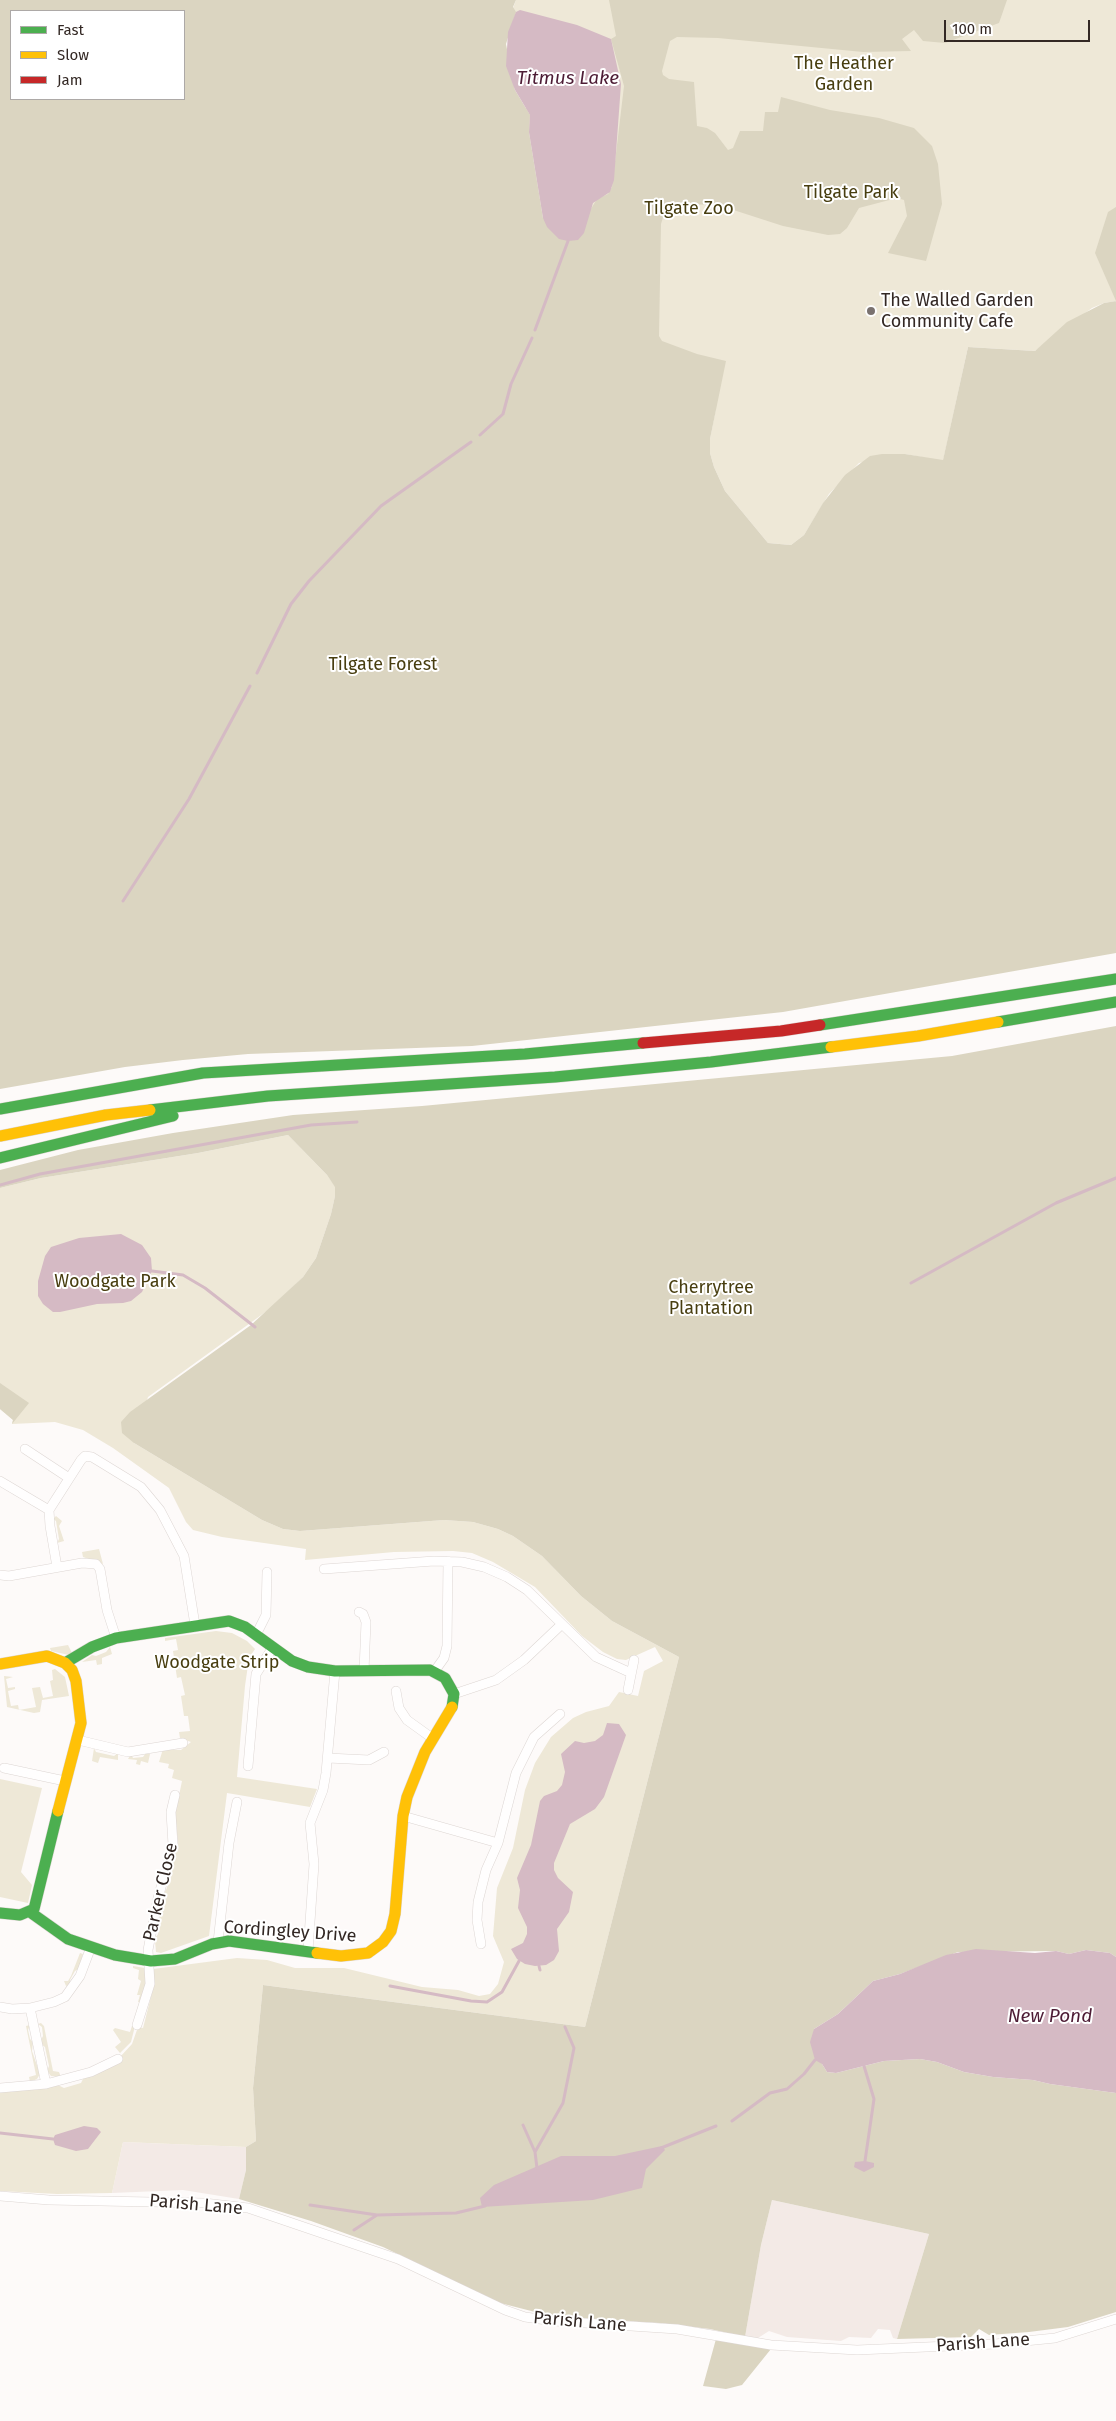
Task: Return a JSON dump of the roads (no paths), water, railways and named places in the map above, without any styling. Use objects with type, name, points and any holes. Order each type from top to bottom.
[{"type":"main road","points":[[0,1098],[186,1074],[525,1054],[781,1031],[1116,979]]},
{"type":"main road","points":[[0,1136],[106,1115],[268,1096],[555,1077],[711,1062],[918,1036],[1116,1002]]},
{"type":"main road","points":[[0,1109],[186,1074]]},
{"type":"main road","points":[[0,1158],[133,1124],[268,1096]]},
{"type":"main road","points":[[65,1663],[92,1646],[116,1638],[195,1625],[234,1622],[299,1664],[335,1671],[417,1668],[434,1672],[445,1678],[454,1694]]},
{"type":"main road","points":[[0,1664],[47,1656],[59,1659],[65,1663],[74,1674],[78,1687],[81,1723],[78,1740],[65,1781],[38,1899],[30,1912],[20,1915],[0,1913]]},
{"type":"main road","name":"Cordingley Drive","points":[[30,1912],[56,1932],[91,1948],[148,1960],[175,1959],[218,1942],[242,1942],[341,1956],[359,1956],[373,1951],[386,1938],[394,1920],[403,1813],[412,1780],[432,1738],[451,1712],[454,1694]]},
{"type":"street","points":[[25,1450],[69,1478]]},
{"type":"street","points":[[57,1567],[49,1510],[82,1458],[90,1456],[128,1478],[148,1493],[160,1510],[181,1549],[188,1573],[195,1625]]},
{"type":"street","points":[[0,1481],[49,1510]]},
{"type":"street","points":[[324,1569],[448,1561],[474,1564],[508,1577],[535,1596],[596,1657],[631,1673]]},
{"type":"street","points":[[434,1672],[444,1658],[447,1646],[448,1561]]},
{"type":"street","points":[[0,1575],[9,1576],[86,1562],[98,1566],[107,1610],[116,1638]]},
{"type":"street","points":[[256,1635],[266,1615],[267,1572]]},
{"type":"street","points":[[359,1612],[363,1614],[366,1622],[364,1671]]},
{"type":"street","points":[[454,1694],[496,1680],[524,1660],[562,1624]]},
{"type":"street","points":[[248,1766],[256,1674],[273,1647]]},
{"type":"street","points":[[628,1690],[634,1660]]},
{"type":"street","points":[[308,1951],[314,1864],[310,1823],[323,1790],[328,1758],[335,1671]]},
{"type":"street","points":[[396,1691],[399,1708],[406,1720],[432,1738]]},
{"type":"street","points":[[481,1944],[477,1909],[486,1870],[498,1843],[521,1759],[534,1737],[560,1714]]},
{"type":"street","points":[[78,1740],[128,1752],[183,1743]]},
{"type":"street","points":[[328,1758],[370,1760],[384,1752]]},
{"type":"street","points":[[4,1768],[65,1781]]},
{"type":"street","name":"Parker Close","points":[[148,1960],[158,1898],[173,1845],[171,1812],[175,1795]]},
{"type":"street","points":[[218,1942],[229,1843],[237,1802]]},
{"type":"street","points":[[403,1813],[498,1843]]},
{"type":"street","points":[[0,2007],[12,2009],[30,2008],[65,1997],[80,1976],[91,1948]]},
{"type":"street","points":[[137,2025],[150,1984],[148,1960]]},
{"type":"street","points":[[30,2008],[46,2084]]},
{"type":"street","points":[[0,2088],[46,2084],[91,2072],[118,2059]]},
{"type":"street","name":"Parish Lane","points":[[0,2196],[49,2200],[204,2203],[248,2208],[398,2259],[514,2313],[554,2322],[677,2330],[771,2345],[857,2350],[996,2344],[1055,2338],[1116,2319]]},
{"type":"water","name":"Titmus Lake","points":[[520,10],[577,25],[611,39],[621,84],[614,180],[610,192],[593,203],[584,233],[578,240],[568,241],[559,239],[547,227],[543,218],[529,132],[530,115],[515,90],[506,66],[508,32],[516,12]]},
{"type":"water","points":[[121,1234],[142,1245],[151,1258],[152,1271],[142,1292],[131,1301],[123,1303],[97,1304],[60,1312],[53,1312],[43,1304],[38,1296],[38,1281],[45,1256],[51,1247],[79,1238]]},
{"type":"water","points":[[607,1723],[619,1724],[626,1735],[604,1797],[595,1809],[570,1824],[554,1863],[554,1870],[558,1878],[573,1892],[569,1912],[557,1929],[559,1951],[554,1960],[546,1965],[535,1966],[525,1964],[517,1959],[511,1949],[523,1943],[527,1934],[527,1927],[518,1908],[520,1890],[517,1878],[531,1845],[540,1801],[544,1796],[557,1791],[562,1785],[565,1772],[561,1754],[575,1741],[584,1743],[595,1741],[603,1735]]},
{"type":"water","name":"New Pond","points":[[976,1949],[1035,1953],[1056,1951],[1069,1954],[1086,1950],[1110,1953],[1116,1957],[1116,2093],[1033,2080],[993,2077],[964,2072],[937,2062],[920,2059],[884,2061],[836,2073],[827,2072],[822,2064],[815,2060],[810,2042],[814,2029],[838,2014],[873,1981],[900,1974],[946,1955]]},
{"type":"water","points":[[84,2126],[97,2128],[101,2132],[88,2149],[76,2151],[55,2145],[53,2139],[55,2135]]},
{"type":"water","points":[[662,2146],[665,2150],[646,2169],[642,2188],[593,2200],[482,2207],[480,2198],[494,2185],[561,2156],[615,2156]]},
{"type":"water","points":[[865,2161],[874,2163],[874,2167],[864,2172],[854,2167],[855,2162]]},
{"type":"waterway","points":[[535,330],[568,241]]},
{"type":"waterway","points":[[480,435],[503,414],[511,384],[532,338]]},
{"type":"waterway","points":[[257,673],[291,604],[309,581],[381,506],[471,442]]},
{"type":"waterway","points":[[123,901],[189,799],[250,686]]},
{"type":"waterway","points":[[0,1185],[40,1174],[311,1125],[357,1122]]},
{"type":"waterway","points":[[911,1283],[1056,1203],[1116,1178]]},
{"type":"waterway","points":[[152,1271],[183,1275],[205,1288],[255,1327]]},
{"type":"waterway","points":[[390,1986],[471,2001],[487,2002],[502,1992],[519,1961]]},
{"type":"waterway","points":[[539,1966],[540,1970]]},
{"type":"waterway","points":[[537,2168],[535,2152],[563,2103],[574,2048],[565,2027]]},
{"type":"waterway","points":[[732,2121],[770,2093],[787,2089],[804,2074],[815,2060]]},
{"type":"waterway","points":[[864,2066],[874,2099],[865,2161]]},
{"type":"waterway","points":[[523,2125],[535,2152]]},
{"type":"waterway","points":[[661,2148],[716,2126]]},
{"type":"waterway","points":[[0,2133],[53,2139]]},
{"type":"waterway","points":[[310,2205],[377,2215]]},
{"type":"waterway","points":[[354,2230],[377,2215],[456,2213],[485,2206]]},
{"type":"place","name":"The Walled Garden Community Cafe","points":[[871,311]]},
{"type":"park label","name":"The Heather Garden","points":[[844,74]]},
{"type":"park label","name":"Tilgate Park","points":[[851,193]]},
{"type":"park label","name":"Tilgate Zoo","points":[[689,209]]},
{"type":"park label","name":"Tilgate Forest","points":[[383,665]]},
{"type":"park label","name":"Woodgate Park","points":[[115,1282]]},
{"type":"park label","name":"Cherrytree Plantation","points":[[711,1298]]},
{"type":"park label","name":"Woodgate Strip","points":[[217,1663]]}]
